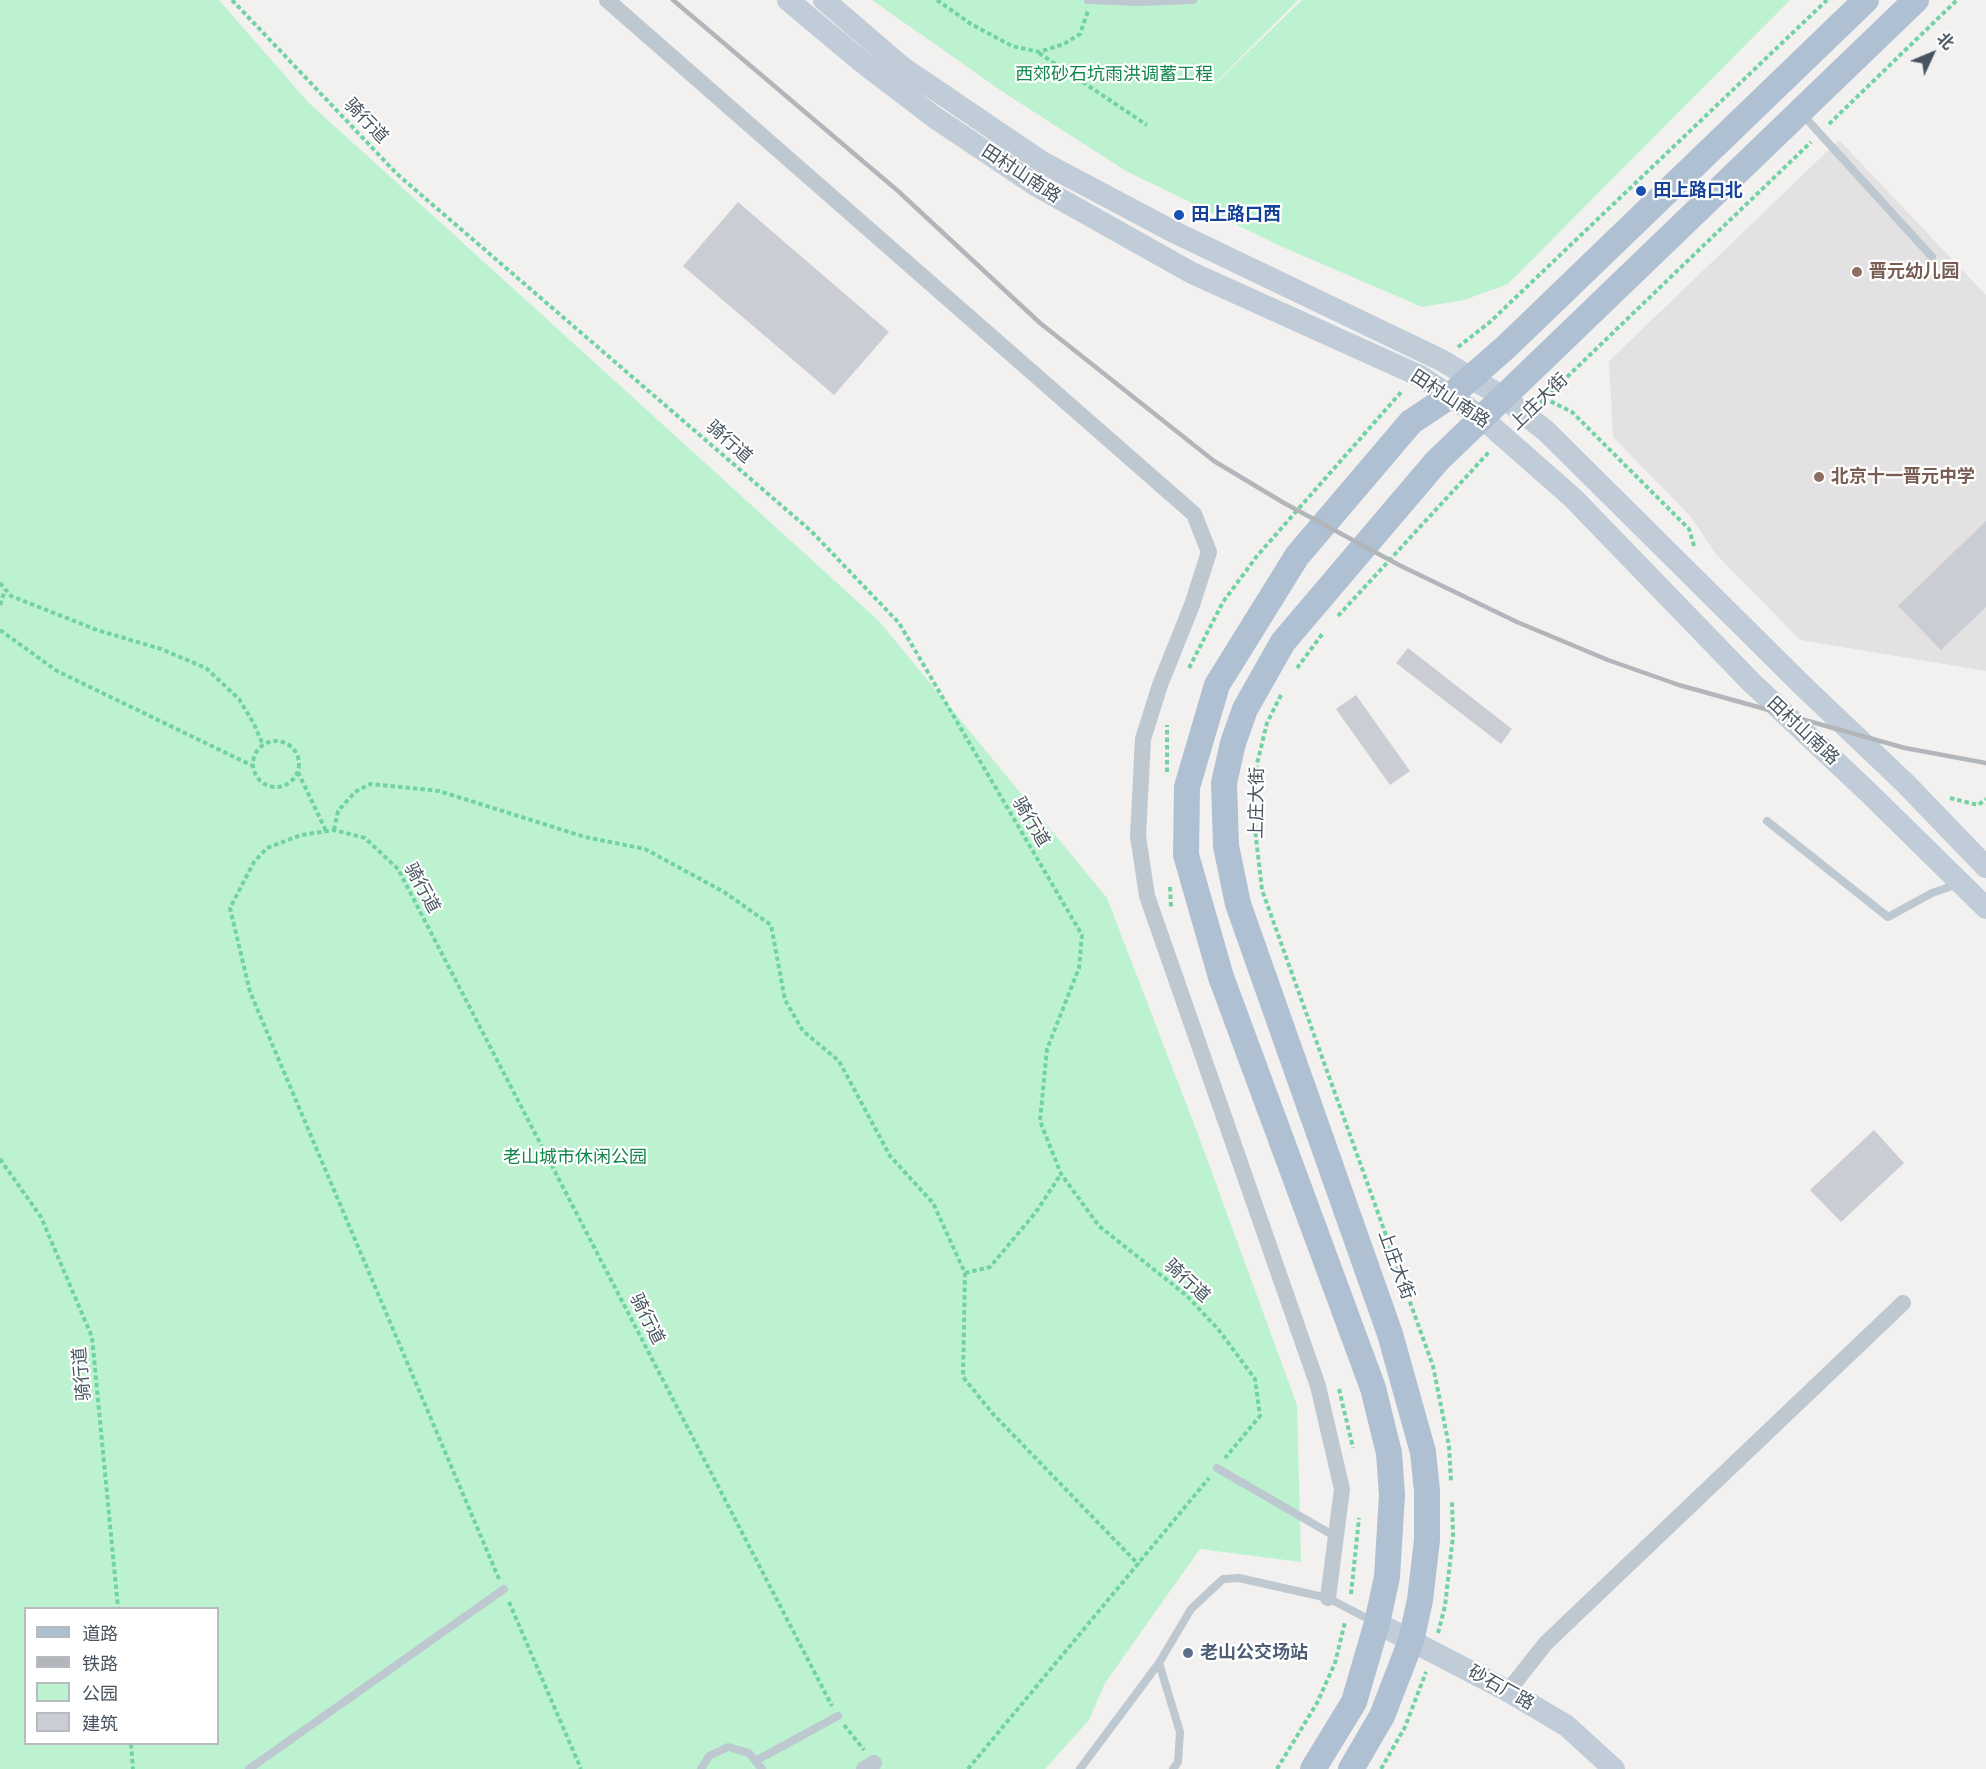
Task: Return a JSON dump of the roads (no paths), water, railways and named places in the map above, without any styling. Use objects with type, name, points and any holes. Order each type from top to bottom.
[{"type":"main road","name":"田村山南路","points":[[788,0],[862,62],[934,117],[1037,186],[1192,273],[1420,376],[1481,417],[1573,498],[1751,682],[1986,908]]},
{"type":"main road","name":"田村山南路","points":[[824,0],[902,67],[1042,162],[1172,231],[1441,360],[1503,397],[1546,431],[1802,685],[1906,783],[1986,867]]},
{"type":"main road","points":[[1313,1769],[1354,1702],[1377,1623],[1387,1576],[1392,1495],[1389,1453],[1373,1388],[1205,929],[1186,855],[1188,786],[1217,685],[1297,556],[1411,422],[1450,396],[1472,377],[1866,0]]},
{"type":"main road","name":"上庄大街","points":[[1351,1769],[1382,1716],[1410,1641],[1420,1600],[1427,1540],[1427,1491],[1422,1452],[1390,1334],[1238,904],[1226,846],[1224,783],[1233,743],[1245,709],[1283,642],[1437,461],[1916,0]]},
{"type":"main road","name":"砂石厂路","points":[[1377,1623],[1508,1691],[1567,1726],[1614,1769]]},
{"type":"street","points":[[607,0],[1194,514],[1209,552],[1192,605],[1160,685],[1143,739],[1140,846],[1147,896],[1318,1386],[1342,1489],[1328,1598]]},
{"type":"street","points":[[1508,1691],[1546,1643],[1903,1303]]},
{"type":"lane","points":[[1088,0],[1193,0]]},
{"type":"lane","points":[[1800,112],[1932,257]]},
{"type":"lane","points":[[1767,821],[1888,917],[1932,893],[1961,882]]},
{"type":"lane","points":[[1217,1468],[1336,1537]]},
{"type":"lane","points":[[1080,1769],[1159,1663],[1191,1609],[1223,1579],[1239,1578],[1328,1598],[1377,1623]]},
{"type":"lane","points":[[249,1769],[504,1589]]},
{"type":"lane","points":[[1159,1663],[1180,1732],[1178,1762],[1173,1769]]},
{"type":"lane","points":[[757,1760],[838,1716]]},
{"type":"lane","points":[[701,1769],[709,1756],[728,1747],[740,1748],[757,1760],[762,1769]]},
{"type":"railway","points":[[673,0],[898,191],[1040,323],[1214,461],[1284,503],[1399,565],[1517,622],[1608,660],[1679,685],[1905,748],[1986,763]]},
{"type":"place","name":"田上路口北","points":[[1641,191]]},
{"type":"place","name":"田上路口西","points":[[1179,215]]},
{"type":"place","name":"晋元幼儿园","points":[[1857,272]]},
{"type":"place","name":"北京十一晋元中学","points":[[1819,477]]},
{"type":"place","name":"老山公交场站","points":[[1188,1653]]},
{"type":"park label","name":"西郊砂石坑雨洪调蓄工程","points":[[1114,75]]},
{"type":"park label","name":"老山城市休闲公园","points":[[575,1158]]}]
